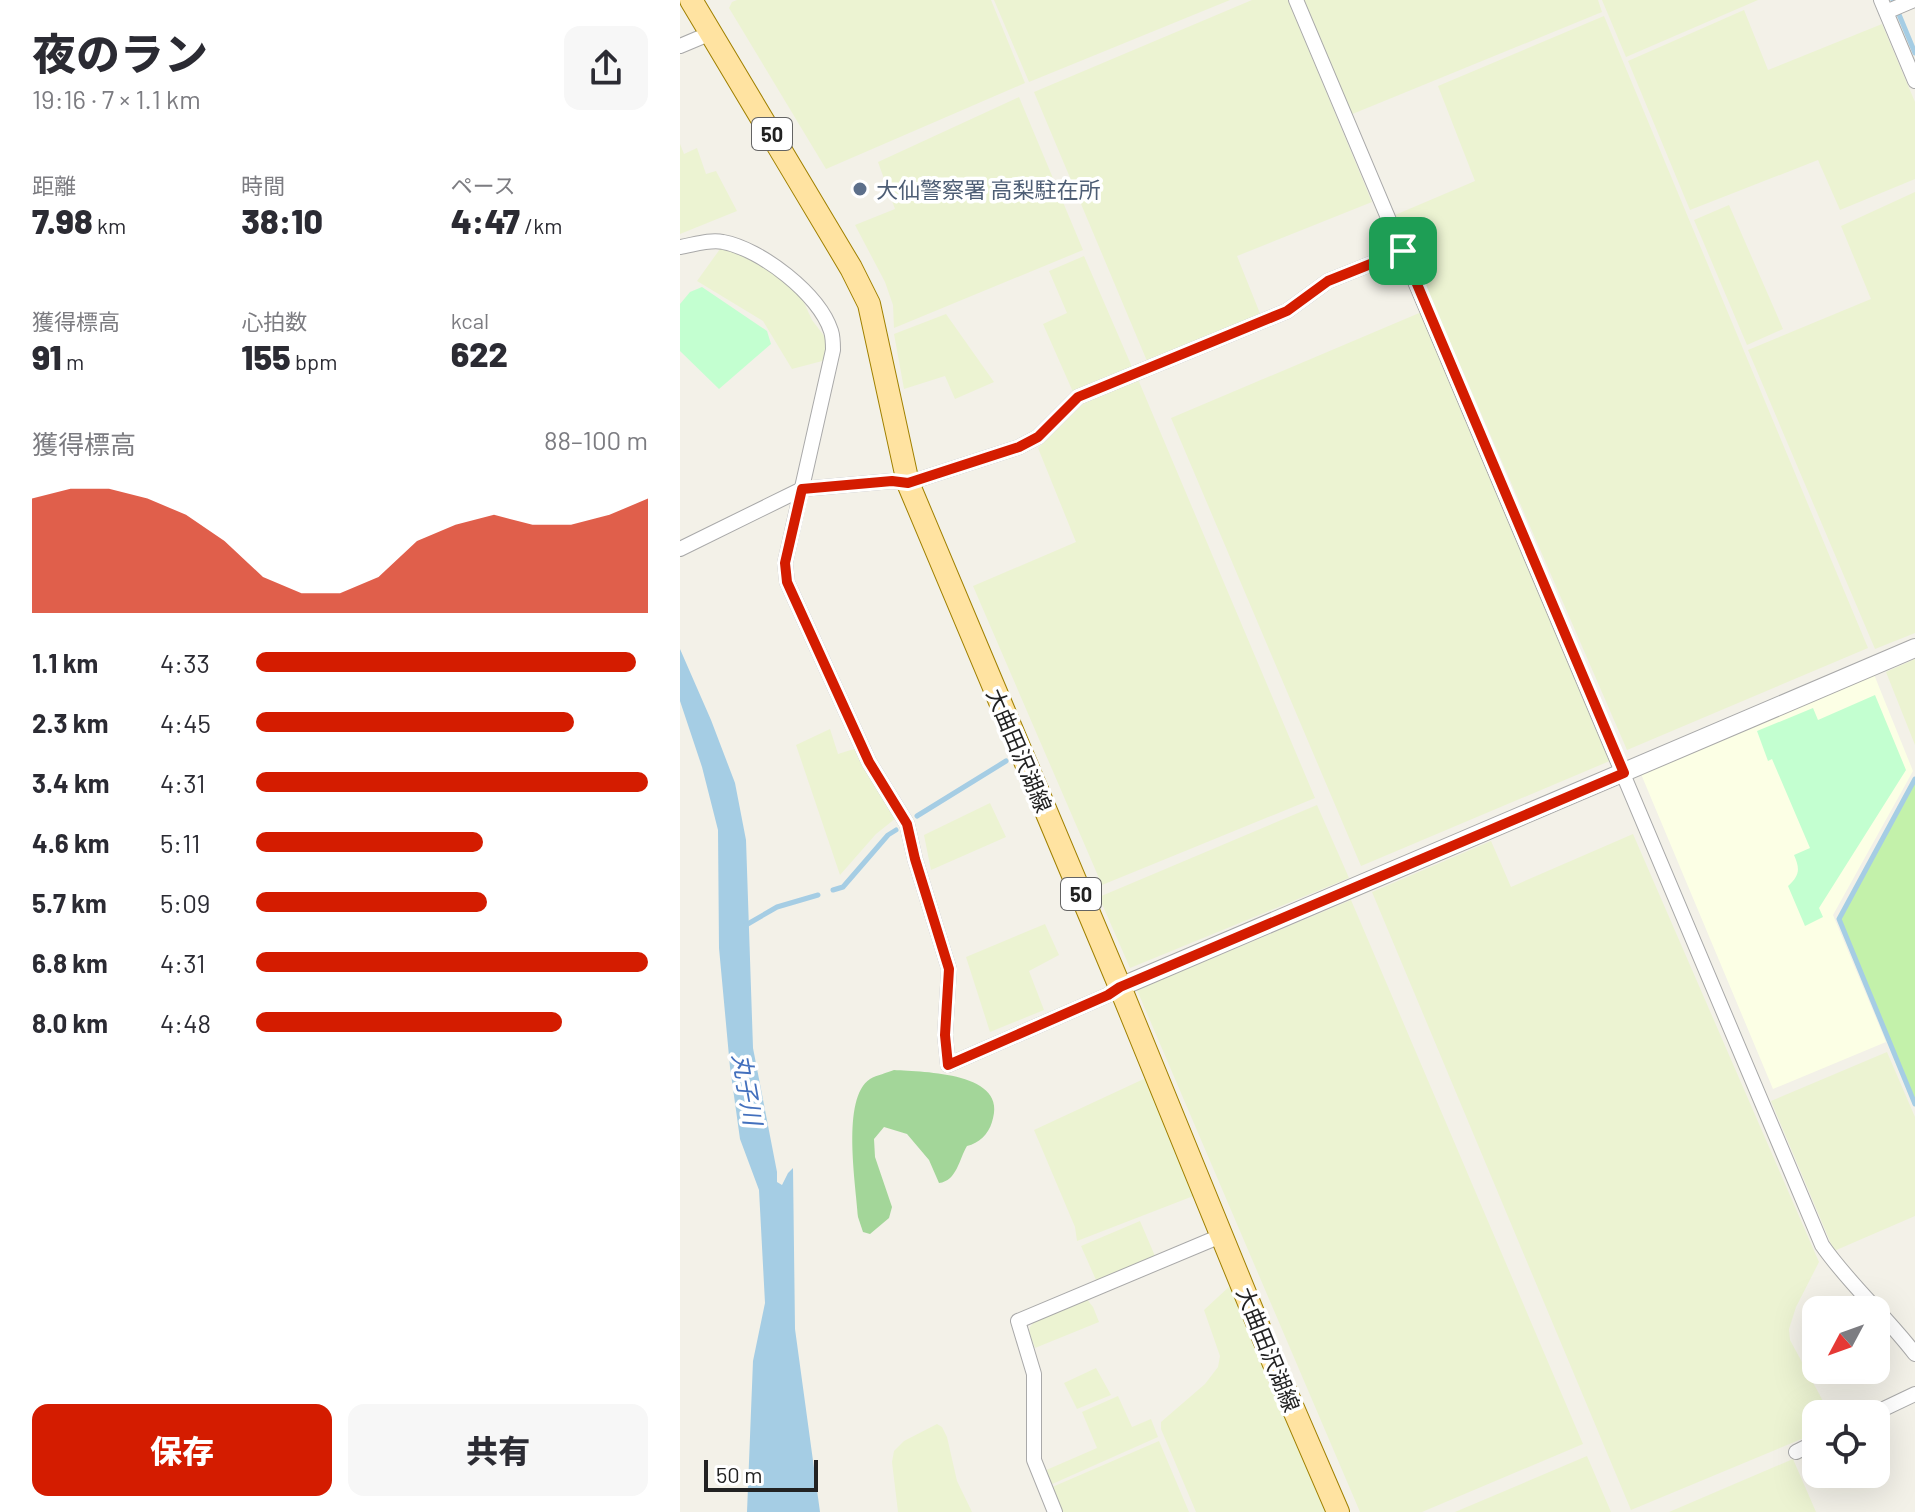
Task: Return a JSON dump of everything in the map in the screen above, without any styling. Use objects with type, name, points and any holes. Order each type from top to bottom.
[{"type":"main road","name":"大曲田沢湖線","points":[[691,0],[851,268],[869,304],[908,483],[1338,1512]]},
{"type":"street","points":[[1296,0],[1822,1245],[1915,1354]]},
{"type":"street","points":[[1895,5],[1915,81]]},
{"type":"street","points":[[680,46],[711,33]]},
{"type":"street","points":[[680,247],[720,240],[761,258],[804,289],[832,332],[833,350],[785,563],[787,582],[869,762],[907,824],[949,969],[945,1035],[948,1065],[1120,987],[1915,648]]},
{"type":"street","points":[[684,547],[802,489],[892,481],[908,483],[1019,447],[1038,437],[1078,397],[1287,311],[1328,281],[1403,251]]},
{"type":"street","points":[[1055,1512],[1034,1460],[1034,1374],[1018,1321],[1223,1235]]},
{"type":"street","points":[[1890,1406],[1915,1394]]},
{"type":"street","points":[[1796,1452],[1802,1449]]},
{"type":"shaded area","points":[[737,0],[991,0],[1025,83],[826,169],[729,8]]},
{"type":"shaded area","points":[[994,0],[1230,0],[1029,82]]},
{"type":"shaded area","points":[[1252,0],[1288,0],[1372,202],[1237,256],[1261,316],[1147,361],[1034,92]]},
{"type":"shaded area","points":[[1302,0],[1598,0],[1602,12],[1350,115]]},
{"type":"shaded area","points":[[1602,0],[1758,0],[1626,57]]},
{"type":"shaded area","points":[[1744,10],[1768,70],[1882,24],[1915,102],[1915,179],[1840,210],[1818,160],[1690,210],[1628,61]]},
{"type":"shaded area","points":[[1604,16],[1868,648],[1627,750],[1395,215],[1475,181],[1438,86]]},
{"type":"shaded area","points":[[1019,97],[1083,250],[894,328],[893,305],[885,282],[855,225],[895,209],[878,162]]},
{"type":"shaded area","points":[[680,144],[684,154],[697,148],[706,174],[716,171],[737,211],[680,234]]},
{"type":"shaded area","points":[[1915,192],[1915,633],[1875,649],[1748,350],[1871,299],[1841,226]]},
{"type":"shaded area","points":[[1729,205],[1783,329],[1747,345],[1694,220]]},
{"type":"shaded area","points":[[731,247],[760,262],[800,294],[812,320],[828,341],[826,360],[792,369],[763,321],[697,281],[720,249]]},
{"type":"shaded area","points":[[1084,256],[1132,367],[1073,392],[1043,324],[1067,313],[1049,271]]},
{"type":"shaded area","points":[[1424,311],[1612,760],[1361,866],[1171,418]]},
{"type":"shaded area","points":[[946,314],[994,382],[955,399],[945,376],[904,389],[894,334]]},
{"type":"shaded area","points":[[1137,377],[1315,798],[1102,885],[973,586],[1076,542],[1038,448],[1087,400]]},
{"type":"shaded area","points":[[1915,659],[1915,745],[1886,672]]},
{"type":"shaded area","points":[[1873,672],[1913,771],[1833,915],[1886,1042],[1773,1089],[1641,774]]},
{"type":"shaded area","points":[[830,729],[838,754],[857,748],[896,818],[876,834],[840,875],[796,745]]},
{"type":"shaded area","points":[[990,803],[1006,837],[931,870],[924,835]]},
{"type":"shaded area","points":[[1317,805],[1349,878],[1130,968],[1099,897]]},
{"type":"shaded area","points":[[1633,834],[1819,1262],[1796,1307],[1789,1329],[1790,1340],[1802,1362],[1802,1384],[1814,1384],[1822,1400],[1802,1400],[1802,1439],[1631,1510],[1372,892],[1491,841],[1511,887]]},
{"type":"shaded area","points":[[1351,900],[1583,1444],[1422,1512],[1360,1512],[1137,990]]},
{"type":"shaded area","points":[[1045,924],[1059,955],[1029,971],[1044,1010],[990,1032],[966,957]]},
{"type":"shaded area","points":[[1887,1052],[1915,1117],[1915,1216],[1834,1251],[1771,1101]]},
{"type":"shaded area","points":[[1148,1077],[1196,1195],[1077,1241],[1075,1227],[1034,1130]]},
{"type":"shaded area","points":[[1140,1221],[1155,1256],[1096,1280],[1081,1246]]},
{"type":"shaded area","points":[[1232,1284],[1329,1512],[1196,1512],[1161,1429],[1161,1422],[1205,1384],[1218,1367],[1220,1356],[1204,1310]]},
{"type":"shaded area","points":[[1086,1298],[1099,1322],[1035,1348],[1029,1332],[1035,1321]]},
{"type":"shaded area","points":[[1096,1368],[1111,1395],[1077,1409],[1064,1383]]},
{"type":"shaded area","points":[[1118,1396],[1132,1427],[1151,1419],[1158,1437],[1050,1485],[1044,1471],[1097,1448],[1082,1412]]},
{"type":"shaded area","points":[[937,1424],[947,1437],[957,1481],[972,1512],[898,1512],[892,1462],[894,1451],[904,1441]]},
{"type":"shaded area","points":[[1159,1441],[1189,1512],[1060,1512],[1050,1488]]},
{"type":"shaded area","points":[[1587,1456],[1611,1512],[1455,1512]]},
{"type":"shaded area","points":[[1793,1459],[1802,1480],[1802,1488],[1806,1488],[1816,1512],[1669,1512]]},
{"type":"green space","points":[[702,287],[767,331],[771,344],[719,389],[680,351],[680,304],[690,292]]},
{"type":"green space","points":[[1875,695],[1906,770],[1819,908],[1823,917],[1805,926],[1788,886],[1798,872],[1794,855],[1810,848],[1757,731],[1813,708],[1818,720]]},
{"type":"green space","points":[[1915,779],[1915,1104],[1839,919]]},
{"type":"green space","points":[[894,1070],[943,1074],[977,1084],[988,1093],[994,1105],[992,1122],[982,1138],[967,1146],[954,1174],[939,1183],[929,1160],[907,1134],[884,1127],[874,1139],[875,1157],[892,1207],[889,1218],[870,1234],[863,1232],[858,1217],[853,1122],[861,1089],[870,1079]]},
{"type":"water","name":"丸子川","points":[[680,649],[735,783],[746,840],[753,1048],[777,1182],[782,1185],[793,1168],[795,1329],[820,1512],[747,1512],[753,1361],[765,1303],[759,1190],[740,1139],[730,1067],[719,948],[718,830],[702,767],[680,701]]},
{"type":"waterway","points":[[1893,0],[1915,53]]},
{"type":"waterway","points":[[917,816],[1006,761]]},
{"type":"waterway","points":[[1915,779],[1839,919],[1915,1104]]},
{"type":"waterway","points":[[833,890],[843,887],[888,835],[896,830]]},
{"type":"waterway","points":[[746,925],[777,907],[818,895]]},
{"type":"place","name":"大仙警察署 高梨駐在所","points":[[860,189]]},
{"type":"route","points":[[1403,251],[1624,773],[1120,987],[948,1065],[945,1035],[949,969],[907,824],[869,762],[787,582],[785,563],[802,489],[892,481],[908,483],[1019,447],[1038,437],[1078,397],[1287,311],[1328,281],[1403,251]]}]
